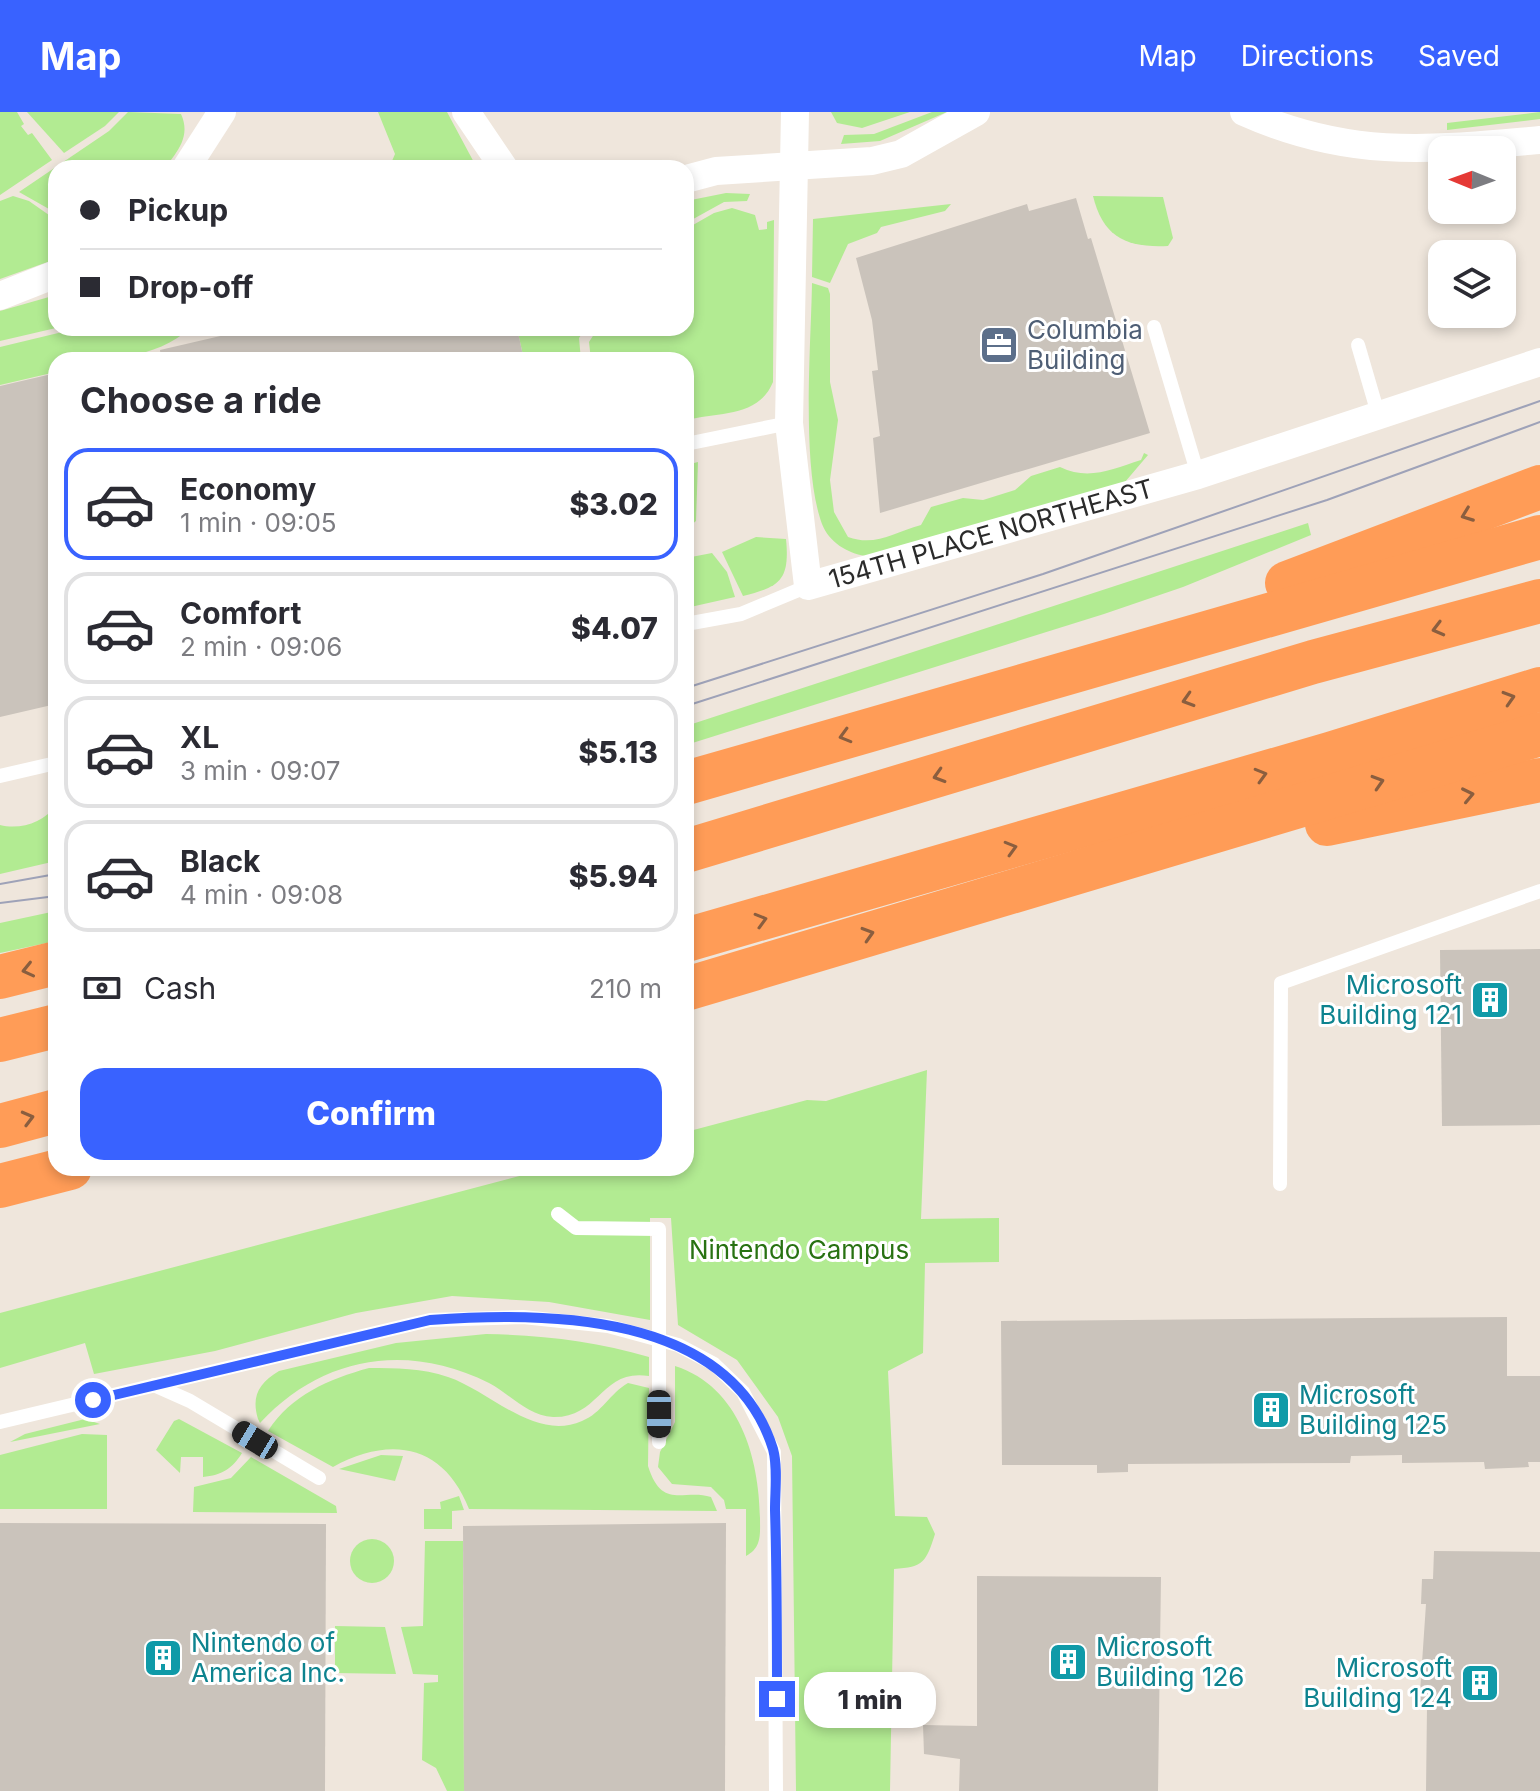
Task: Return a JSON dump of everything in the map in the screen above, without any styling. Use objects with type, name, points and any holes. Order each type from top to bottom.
[{"type":"highway","points":[[1027,682],[1540,487]]},
{"type":"highway","points":[[694,781],[1027,682],[1540,537]]},
{"type":"highway","points":[[694,849],[1313,662],[1540,601]]},
{"type":"highway","points":[[694,938],[1301,763],[1540,689]]},
{"type":"highway","points":[[694,987],[1540,734]]},
{"type":"highway","points":[[1035,885],[1540,780]]},
{"type":"highway","points":[[0,977],[48,965]]},
{"type":"highway","points":[[0,1040],[48,1028]]},
{"type":"highway","points":[[0,1126],[48,1113]]},
{"type":"highway","points":[[0,1186],[48,1174]]},
{"type":"street","points":[[466,112],[499,160]]},
{"type":"street","name":"154TH PLACE NORTHEAST","points":[[795,112],[789,423],[808,586],[1198,475],[1540,362]]},
{"type":"street","points":[[694,177],[716,171],[872,161],[901,154],[976,112]]},
{"type":"street","points":[[1244,112],[1311,138],[1350,145],[1413,149],[1540,140]]},
{"type":"street","points":[[190,160],[216,114]]},
{"type":"street","points":[[0,296],[48,277]]},
{"type":"lane","points":[[1154,327],[1198,475]]},
{"type":"lane","points":[[1358,345],[1379,417]]},
{"type":"lane","points":[[694,442],[789,423]]},
{"type":"lane","points":[[694,623],[741,614],[808,586]]},
{"type":"lane","points":[[0,776],[48,765]]},
{"type":"lane","points":[[1280,1184],[1281,983],[1465,915],[1540,891]]},
{"type":"lane","points":[[558,1214],[576,1228],[659,1229],[659,1442]]},
{"type":"lane","points":[[0,1422],[430,1320],[523,1317],[608,1326],[678,1345],[714,1364],[743,1392],[774,1452],[776,1791]]},
{"type":"lane","points":[[154,1385],[190,1401],[319,1478]]},
{"type":"green space","points":[[0,112],[17,112],[24,124],[21,126],[28,135],[32,133],[52,160],[0,195]]},
{"type":"green space","points":[[27,112],[119,112],[105,126],[64,153]]},
{"type":"green space","points":[[128,112],[181,114],[185,129],[170,160],[66,160],[109,131]]},
{"type":"green space","points":[[378,112],[447,112],[473,160],[392,160],[395,154]]},
{"type":"green space","points":[[831,112],[910,112],[862,128],[837,123]]},
{"type":"green space","points":[[932,112],[947,112],[880,141],[841,144],[844,135],[874,134]]},
{"type":"green space","points":[[1540,112],[1540,119],[1447,130],[1447,123]]},
{"type":"green space","points":[[48,172],[48,208],[19,192]]},
{"type":"green space","points":[[726,193],[750,194],[747,201],[724,202],[694,219],[694,199]]},
{"type":"green space","points":[[13,196],[29,201],[48,214],[48,262],[0,279],[0,201]]},
{"type":"green space","points":[[1093,196],[1163,197],[1173,238],[1168,246],[1153,246],[1118,237],[1103,221]]},
{"type":"green space","points":[[951,204],[945,211],[881,227],[877,233],[848,244],[830,283],[812,277],[813,219]]},
{"type":"green space","points":[[732,208],[755,215],[759,230],[767,229],[767,222],[774,220],[773,382],[758,402],[748,407],[694,419],[694,352],[590,352],[589,342],[593,336],[694,336],[694,224],[714,213]]},
{"type":"green space","points":[[812,283],[828,288],[830,294],[830,382],[838,420],[830,480],[834,512],[848,537],[867,540],[885,537],[921,525],[931,507],[963,498],[983,500],[1015,490],[1031,476],[1060,467],[1081,473],[1100,472],[1141,460],[1144,453],[1148,455],[1125,482],[865,556],[845,549],[829,536],[822,524],[811,471]]},
{"type":"green space","points":[[48,297],[48,330],[0,341],[0,311]]},
{"type":"green space","points":[[48,335],[180,336],[145,352],[48,352],[48,374],[0,385],[0,347]]},
{"type":"green space","points":[[519,336],[580,336],[580,352],[522,352]]},
{"type":"green space","points":[[698,462],[694,523],[694,463]]},
{"type":"green space","points":[[1308,523],[1311,535],[1183,587],[1104,614],[694,742],[694,723]]},
{"type":"green space","points":[[756,537],[786,539],[786,564],[780,580],[774,585],[743,596],[722,552]]},
{"type":"green space","points":[[712,553],[727,572],[735,597],[694,606],[694,556]]},
{"type":"green space","points":[[48,814],[48,863],[0,874],[0,825],[16,827],[31,824]]},
{"type":"green space","points":[[48,913],[48,943],[0,953],[0,923]]},
{"type":"green space","name":"Nintendo Campus","points":[[927,1070],[921,1219],[999,1218],[999,1262],[925,1263],[923,1353],[888,1371],[895,1516],[927,1517],[935,1534],[922,1561],[912,1567],[894,1569],[890,1791],[796,1791],[792,1456],[778,1417],[737,1360],[678,1325],[671,1218],[650,1218],[650,1320],[549,1302],[452,1296],[356,1313],[215,1351],[94,1374],[85,1343],[0,1368],[0,1313],[520,1176],[694,1176],[694,1130],[807,1100],[826,1101]]},
{"type":"green space","points":[[486,1334],[568,1340],[629,1351],[649,1357],[649,1376],[620,1379],[581,1410],[553,1417],[535,1413],[489,1383],[458,1370],[397,1360],[367,1362],[338,1370],[310,1383],[284,1400],[260,1423],[258,1419],[258,1391],[266,1380],[279,1371],[396,1343]]},
{"type":"green space","points":[[675,1366],[697,1376],[716,1390],[742,1427],[750,1449],[759,1495],[759,1540],[755,1549],[746,1556],[746,1509],[726,1509],[724,1500],[711,1487],[672,1484],[658,1467],[660,1452],[675,1422]]},
{"type":"green space","points":[[369,1368],[419,1370],[448,1377],[513,1412],[547,1425],[564,1426],[582,1421],[628,1383],[649,1388],[648,1466],[654,1480],[667,1493],[711,1497],[717,1511],[469,1509],[445,1471],[430,1459],[413,1452],[395,1449],[375,1451],[333,1467],[268,1431],[277,1418],[312,1390]]},
{"type":"green space","points":[[85,1419],[100,1424],[10,1442],[25,1434]]},
{"type":"green space","points":[[179,1419],[242,1453],[226,1470],[203,1477],[203,1457],[181,1457],[180,1473],[156,1450],[174,1421]]},
{"type":"green space","points":[[82,1434],[107,1435],[107,1509],[0,1509],[0,1455]]},
{"type":"green space","points":[[381,1455],[403,1456],[395,1481],[339,1469]]},
{"type":"green space","points":[[251,1457],[336,1506],[337,1513],[193,1512],[194,1487],[231,1478]]},
{"type":"green space","points":[[459,1496],[464,1510],[452,1511],[452,1529],[424,1529],[424,1509],[441,1509],[440,1502]]},
{"type":"green space","points":[[372,1539],[388,1545],[394,1561],[388,1577],[372,1583],[356,1577],[350,1561],[356,1545]]},
{"type":"green space","points":[[425,1541],[463,1541],[464,1791],[447,1791],[436,1768],[422,1760],[424,1683],[438,1682],[438,1675],[413,1674],[401,1627],[423,1626]]},
{"type":"green space","points":[[335,1626],[385,1627],[396,1674],[335,1673]]},
{"type":"building","name":"Columbia Building","points":[[1076,198],[1150,433],[880,513],[873,438],[880,436],[872,371],[878,370],[872,320],[856,258],[1027,204],[1029,211]]},
{"type":"building","points":[[220,336],[519,336],[522,352],[160,352]]},
{"type":"building","points":[[48,375],[48,706],[0,717],[0,386]]},
{"type":"building","name":"Microsoft Building 121","points":[[1540,949],[1540,1125],[1442,1126],[1440,950]]},
{"type":"building","name":"Microsoft Building 125","points":[[1507,1317],[1507,1376],[1540,1376],[1540,1462],[1528,1462],[1529,1467],[1485,1469],[1484,1462],[1402,1463],[1402,1455],[1351,1456],[1350,1463],[1128,1464],[1128,1472],[1097,1473],[1097,1465],[1002,1465],[1001,1321]]},
{"type":"building","name":"Nintendo of America Inc.","points":[[0,1523],[326,1524],[325,1791],[0,1791]]},
{"type":"building","points":[[726,1523],[725,1791],[464,1791],[463,1526]]},
{"type":"building","name":"Microsoft Building 124","points":[[1434,1551],[1540,1552],[1540,1791],[1426,1791],[1427,1707],[1419,1707],[1426,1604],[1421,1604],[1422,1579],[1433,1579]]},
{"type":"building","name":"Microsoft Building 126","points":[[977,1576],[1161,1577],[1158,1791],[959,1791],[960,1759],[924,1754],[923,1725],[977,1726]]},
{"type":"tram line","points":[[694,685],[1043,574],[1540,401]]},
{"type":"tram line","points":[[694,703],[1327,500],[1540,422]]},
{"type":"tram line","points":[[0,884],[48,875]]},
{"type":"tram line","points":[[0,903],[48,897]]},
{"type":"place","name":"Columbia Building","points":[[999,345]]},
{"type":"place","name":"Microsoft Building 121","points":[[1490,1000]]},
{"type":"place","name":"Microsoft Building 125","points":[[1271,1410]]},
{"type":"place","name":"Nintendo of America Inc.","points":[[163,1658]]},
{"type":"place","name":"Microsoft Building 126","points":[[1068,1662]]},
{"type":"place","name":"Microsoft Building 124","points":[[1480,1683]]},
{"type":"route","points":[[93,1400],[430,1320],[523,1317],[608,1326],[678,1345],[714,1364],[743,1392],[761,1420],[774,1452],[777,1699]]}]
